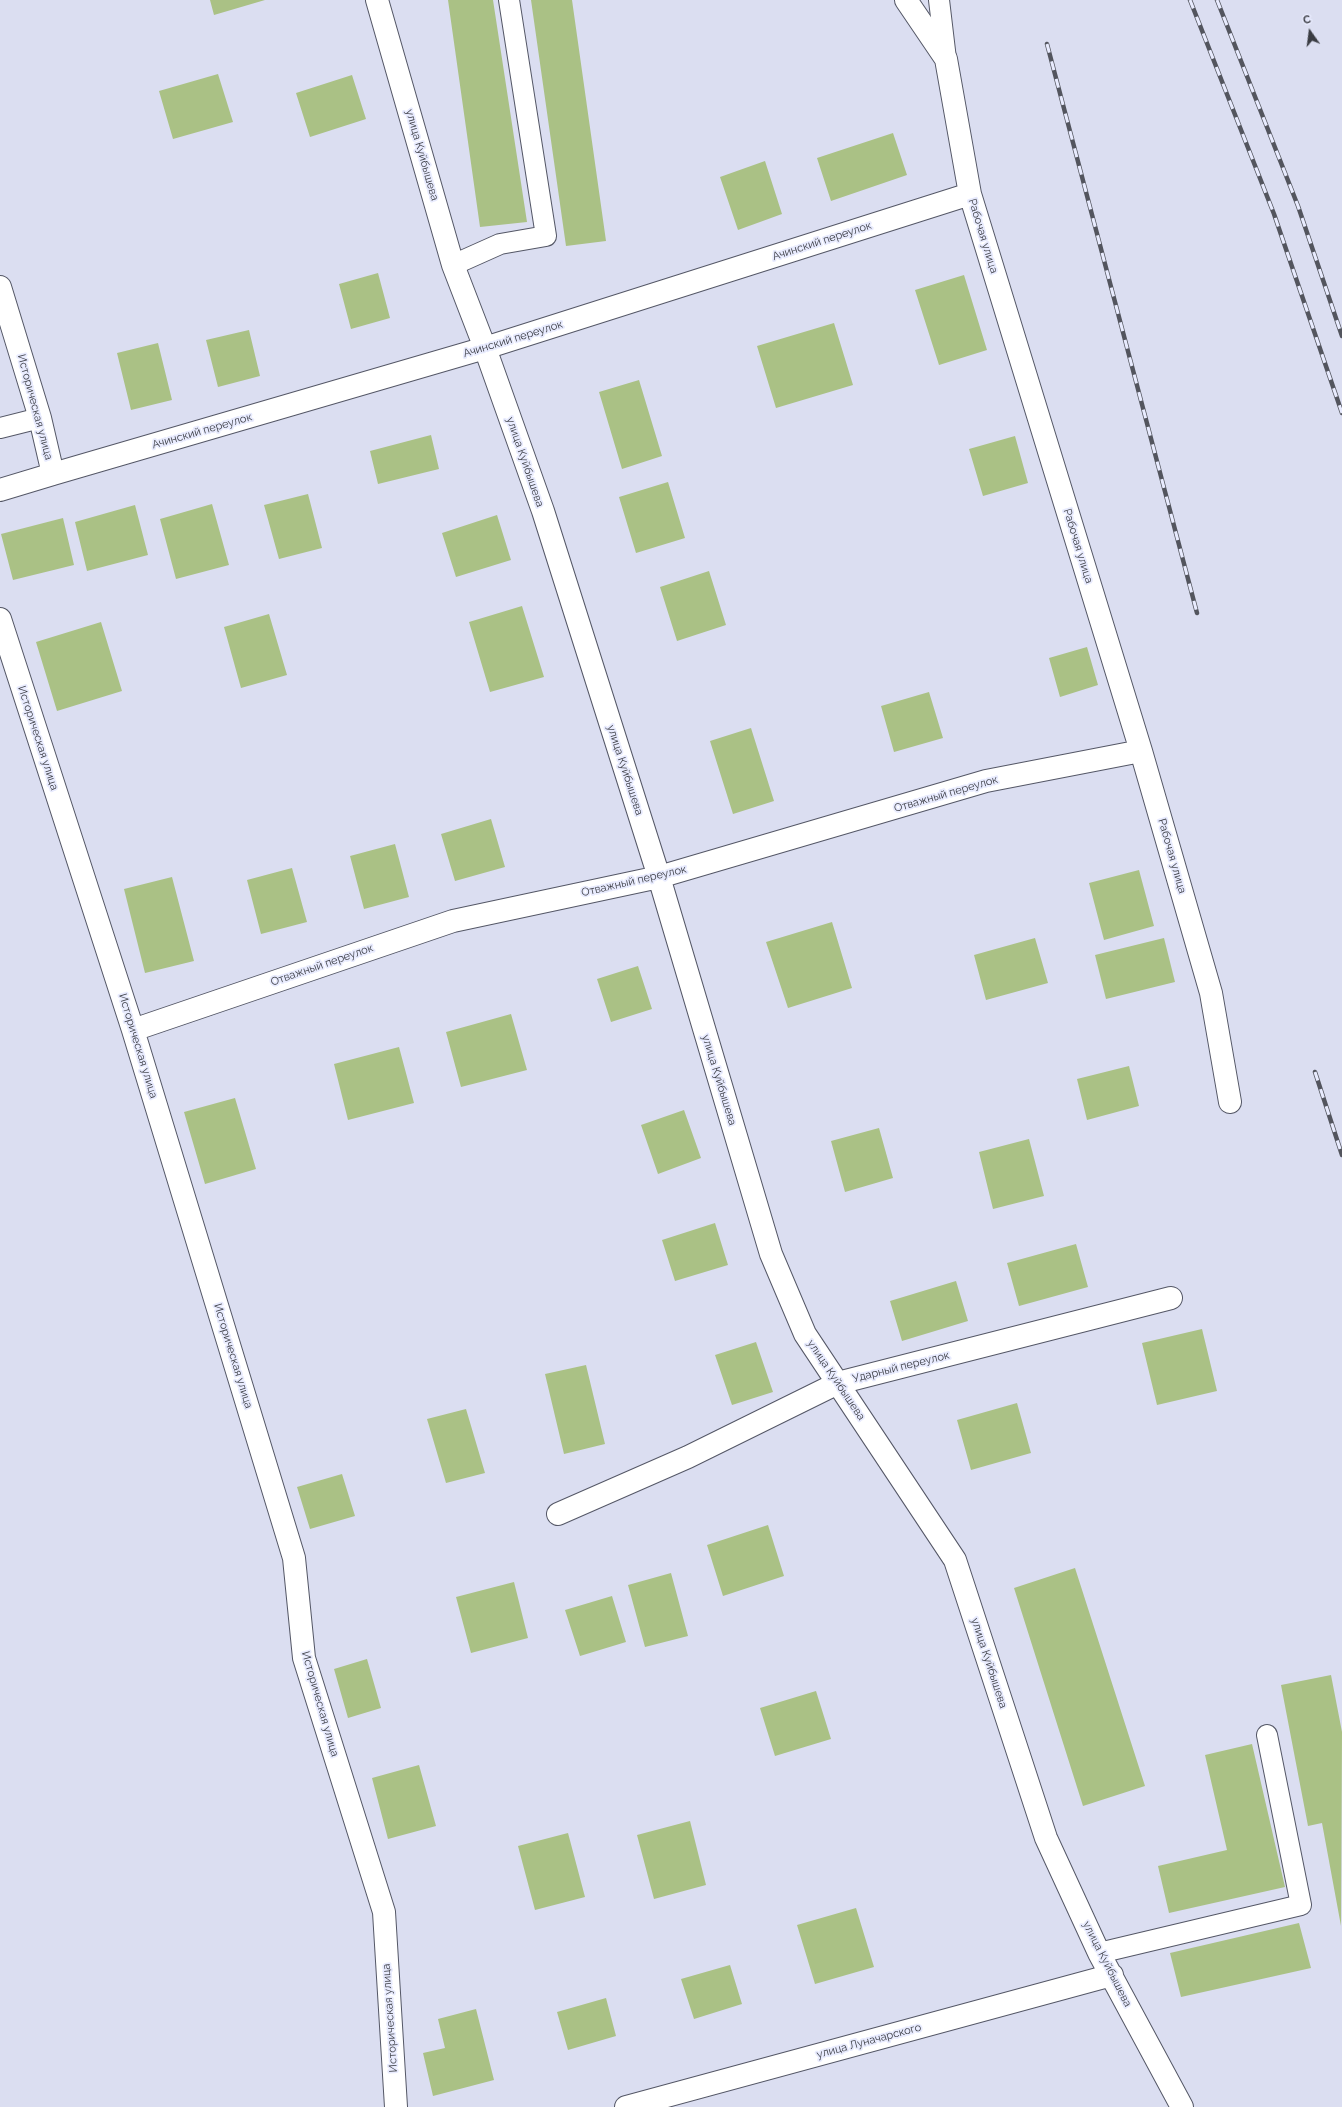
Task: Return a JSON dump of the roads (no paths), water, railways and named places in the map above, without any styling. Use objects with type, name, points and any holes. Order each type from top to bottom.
[{"type":"street","name":"улица Куйбышева","points":[[377,0],[453,266],[485,348],[543,511],[659,877],[771,1254],[805,1334],[955,1560],[1046,1838],[1099,1953],[1182,2107]]},
{"type":"street","name":"Рабочая улица","points":[[906,0],[946,59],[970,194],[1141,751],[1211,993],[1230,1102]]},
{"type":"street","name":"Ачинский переулок","points":[[53,474],[485,348],[970,194]]},
{"type":"street","name":"Историческая улица","points":[[0,287],[40,418],[53,474],[0,490]]},
{"type":"street","name":"Историческая улица","points":[[0,619],[133,1030],[294,1558],[304,1658],[384,1912],[396,2107]]},
{"type":"street","name":"Отважный переулок","points":[[133,1030],[453,921],[659,877],[986,781],[1141,751]]},
{"type":"street","name":"Ударный переулок","points":[[558,1514],[688,1457],[838,1383],[1170,1298]]},
{"type":"street","name":"улица Луначарского","points":[[626,2107],[1112,1975]]},
{"type":"lane","points":[[453,266],[500,244],[546,236],[509,0]]},
{"type":"lane","points":[[939,0],[946,59]]},
{"type":"lane","points":[[0,428],[40,418]]},
{"type":"lane","points":[[1099,1953],[1301,1905],[1267,1736]]},
{"type":"railway","points":[[1190,0],[1274,214],[1342,413]]},
{"type":"railway","points":[[1217,0],[1298,206],[1342,336]]},
{"type":"railway","points":[[1047,44],[1197,613]]},
{"type":"railway","points":[[1315,1072],[1342,1155]]}]
